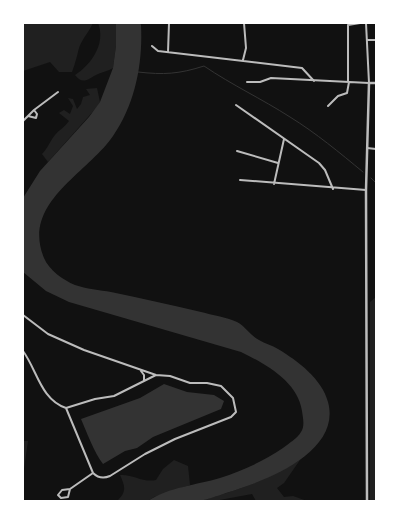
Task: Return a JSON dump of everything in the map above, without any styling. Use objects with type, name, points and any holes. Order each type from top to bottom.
[{"type":"street","points":[[168,52],[169,23]]},
{"type":"street","points":[[243,60],[246,48],[244,23]]},
{"type":"street","points":[[328,106],[338,96],[347,93],[349,82],[348,25],[360,23]]},
{"type":"street","points":[[366,23],[369,83],[366,190],[367,501]]},
{"type":"street","points":[[367,40],[376,40]]},
{"type":"street","points":[[152,46],[158,51],[302,68],[314,81]]},
{"type":"street","points":[[247,82],[260,82],[271,78],[376,83]]},
{"type":"street","points":[[23,121],[34,110],[58,92]]},
{"type":"street","points":[[236,105],[319,163],[325,170],[333,189]]},
{"type":"street","points":[[28,116],[31,118],[36,118],[37,114],[34,110]]},
{"type":"street","points":[[274,184],[284,139]]},
{"type":"street","points":[[368,148],[376,149]]},
{"type":"street","points":[[237,152],[278,163]]},
{"type":"street","points":[[240,180],[333,189],[366,190]]},
{"type":"street","points":[[23,315],[48,334],[84,350],[156,375],[170,376],[190,383],[207,383],[221,386],[233,398],[236,404],[236,412],[231,417],[175,439],[145,454],[104,478],[96,476],[92,473],[66,408]]},
{"type":"street","points":[[23,351],[48,398],[58,405],[66,408],[95,399],[114,396],[156,375]]},
{"type":"street","points":[[140,370],[144,375],[144,380]]},
{"type":"street","points":[[70,489],[68,497],[66,498],[61,498],[58,495],[62,490],[70,489],[92,473]]},
{"type":"shaded area","points":[[23,23],[93,23],[80,45],[72,72],[59,72],[50,62],[23,71]]},
{"type":"shaded area","points":[[98,23],[116,23],[116,46],[113,68],[83,81],[75,75],[87,65],[96,52],[100,38]]},
{"type":"shaded area","points":[[116,23],[140,23],[141,25],[141,54],[132,97],[121,124],[113,136],[102,150],[60,191],[49,205],[41,221],[39,239],[46,262],[49,267],[61,277],[70,283],[79,286],[219,316],[237,322],[256,338],[286,354],[308,371],[315,378],[328,402],[329,420],[323,436],[312,450],[278,473],[242,488],[212,498],[186,502],[148,501],[174,489],[220,478],[245,469],[268,457],[293,441],[302,430],[303,419],[299,401],[288,383],[261,362],[241,352],[69,302],[46,291],[23,272],[23,198],[40,171],[89,117],[100,102],[113,68],[116,46]]},
{"type":"shaded area","points":[[97,88],[100,102],[97,107],[48,162],[42,154],[55,135],[69,121],[59,113],[64,110],[70,114],[73,106],[68,98],[73,99],[77,109],[81,104],[83,97],[90,95],[86,89]]},
{"type":"shaded area","points":[[376,297],[376,501],[370,501],[370,302]]},
{"type":"shaded area","points":[[164,384],[187,392],[214,395],[224,401],[221,409],[153,437],[137,448],[125,451],[103,464],[81,419],[140,398]]},
{"type":"shaded area","points":[[23,441],[28,441],[23,476]]},
{"type":"shaded area","points":[[174,460],[188,466],[190,485],[154,497],[148,501],[117,501],[124,492],[123,482],[120,475],[151,481],[156,480],[163,469]]},
{"type":"shaded area","points":[[300,460],[284,483],[277,488],[284,497],[293,496],[307,501],[256,501],[252,494],[214,501],[199,501],[251,484]]},
{"type":"waterway","points":[[138,72],[171,73],[187,71],[204,66],[300,123],[328,143],[363,172]]},
{"type":"waterway","points":[[371,178],[376,183]]}]
